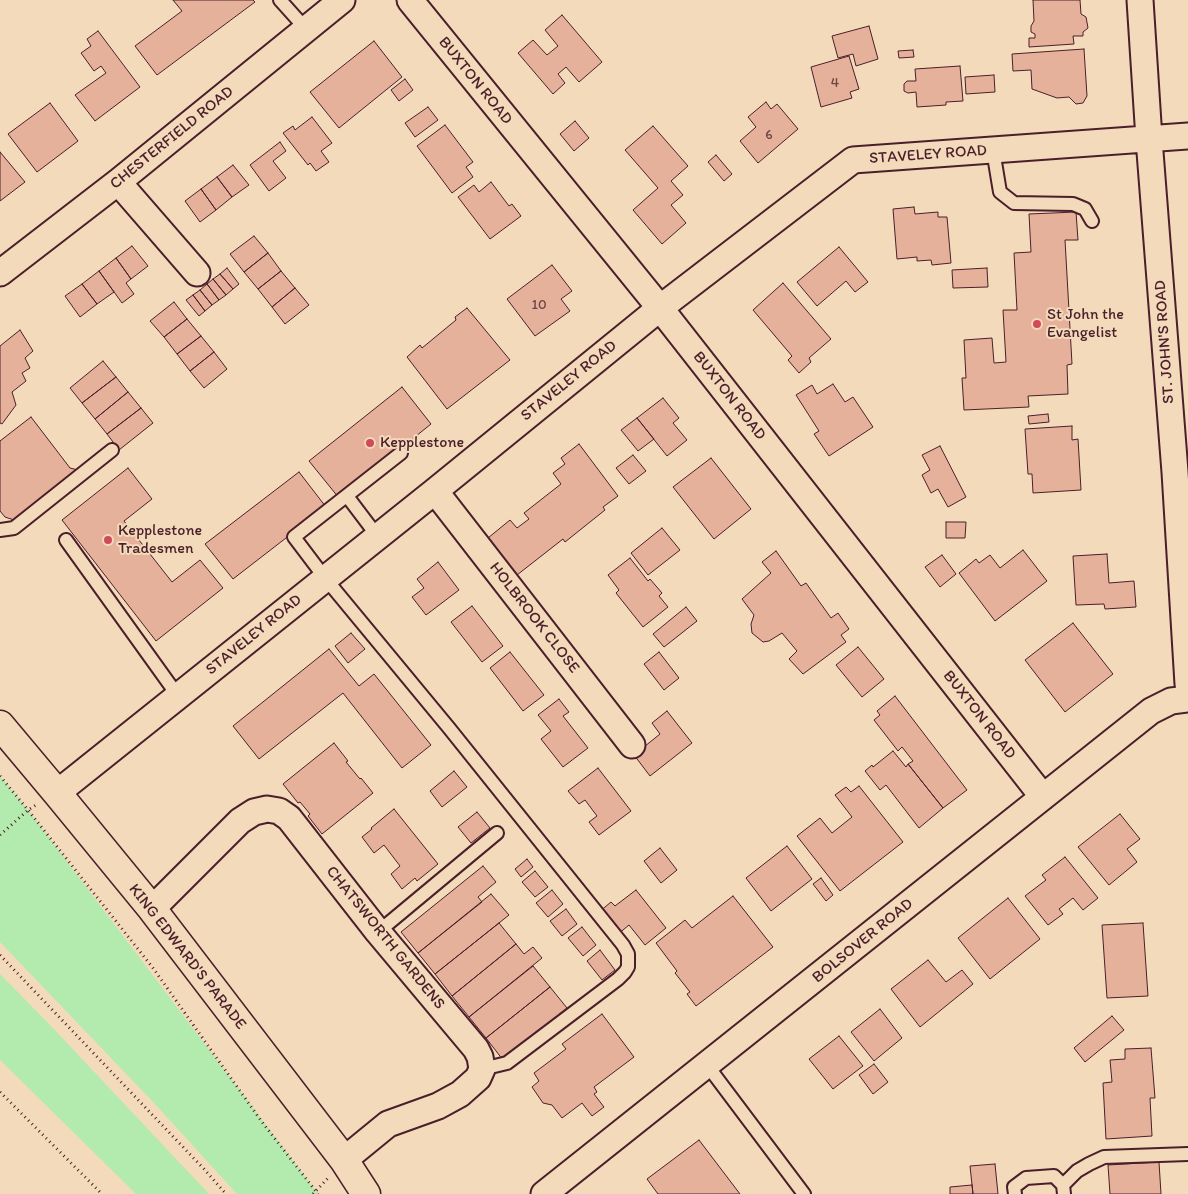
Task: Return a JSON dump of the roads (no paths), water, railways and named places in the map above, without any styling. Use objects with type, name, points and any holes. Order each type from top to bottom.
[{"type":"main road","name":"KING EDWARD'S PARADE","points":[[0,725],[152,909],[344,1160],[366,1194]]},
{"type":"street","name":"CHESTERFIELD ROAD","points":[[0,273],[118,182],[342,0]]},
{"type":"street","name":"BUXTON ROAD","points":[[410,0],[660,308],[1043,797]]},
{"type":"street","name":"ST. JOHN'S ROAD","points":[[1140,0],[1149,139],[1182,472],[1188,684]]},
{"type":"street","name":"STAVELEY ROAD","points":[[57,793],[378,537],[660,308],[853,160],[1188,136]]},
{"type":"street","points":[[118,182],[197,273]]},
{"type":"street","name":"HOLBROOK CLOSE","points":[[435,491],[632,745]]},
{"type":"street","name":"BOLSOVER ROAD","points":[[544,1194],[1152,712],[1171,701],[1188,699]]},
{"type":"street","name":"CHATSWORTH GARDENS","points":[[152,909],[240,821],[254,812],[267,809],[279,811],[289,818],[378,932],[476,1049],[480,1057],[482,1069]]},
{"type":"street","points":[[344,1160],[388,1124],[438,1106],[460,1094],[478,1078],[482,1069]]},
{"type":"lane","points":[[280,0],[306,29]]},
{"type":"lane","points":[[993,150],[1000,192],[1014,203],[1073,204],[1085,209],[1092,221]]},
{"type":"lane","points":[[0,530],[14,528],[112,450]]},
{"type":"lane","points":[[401,453],[294,537],[623,945],[628,954],[628,967],[618,979],[507,1063],[482,1069]]},
{"type":"lane","points":[[347,496],[378,537]]},
{"type":"lane","points":[[66,540],[178,696]]},
{"type":"lane","points":[[378,932],[497,833]]},
{"type":"lane","points":[[707,1065],[804,1194]]},
{"type":"lane","points":[[1015,1194],[1014,1187],[1026,1178],[1054,1176],[1064,1190],[1077,1171],[1104,1157],[1188,1154]]},
{"type":"place","name":"St John the Evangelist","points":[[1037,324]]},
{"type":"place","name":"Kepplestone","points":[[370,443]]},
{"type":"place","name":"Kepplestone Tradesmen","points":[[108,540]]}]
